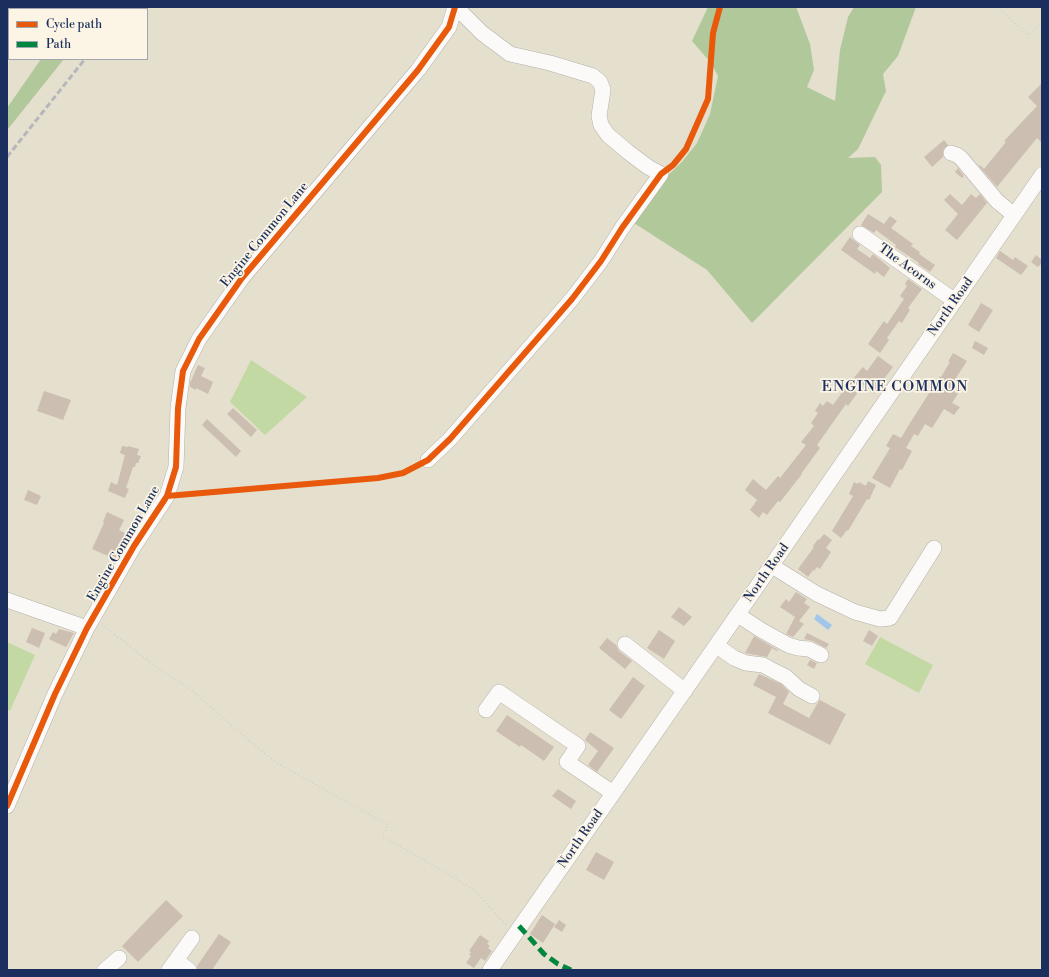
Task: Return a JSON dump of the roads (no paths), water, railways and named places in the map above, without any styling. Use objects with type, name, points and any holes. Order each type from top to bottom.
[{"type":"street","points":[[428,460],[450,439],[572,299],[661,174],[648,167],[608,135],[599,116],[603,90],[600,82],[593,76],[550,63],[510,54],[482,33],[455,7]]},
{"type":"street","name":"Engine Common Lane","points":[[8,799],[55,694],[90,623],[134,546],[167,496],[176,467],[178,408],[183,371],[199,339],[242,278],[418,70],[449,27],[455,7]]},
{"type":"street","points":[[951,153],[961,158],[997,201],[1014,215]]},
{"type":"street","name":"North Road","points":[[490,970],[738,615],[1042,175]]},
{"type":"street","name":"The Acorns","points":[[860,234],[955,301]]},
{"type":"street","points":[[772,566],[818,594],[855,612],[880,619],[890,618],[934,548]]},
{"type":"street","points":[[7,600],[90,623]]},
{"type":"street","points":[[738,615],[788,645],[809,649],[821,655]]},
{"type":"street","points":[[625,644],[685,691]]},
{"type":"street","points":[[716,646],[734,658],[746,663],[757,664],[770,668],[786,677],[799,689],[812,696]]},
{"type":"street","points":[[486,710],[499,692],[578,746],[567,762],[613,793]]},
{"type":"street","points":[[189,970],[172,965],[192,938]]},
{"type":"street","points":[[105,970],[119,958]]},
{"type":"water","points":[[817,614],[832,625],[828,630],[814,619]]},
{"type":"railway","points":[[7,157],[84,60]]},
{"type":"district","name":"ENGINE COMMON","points":[[895,387]]}]
